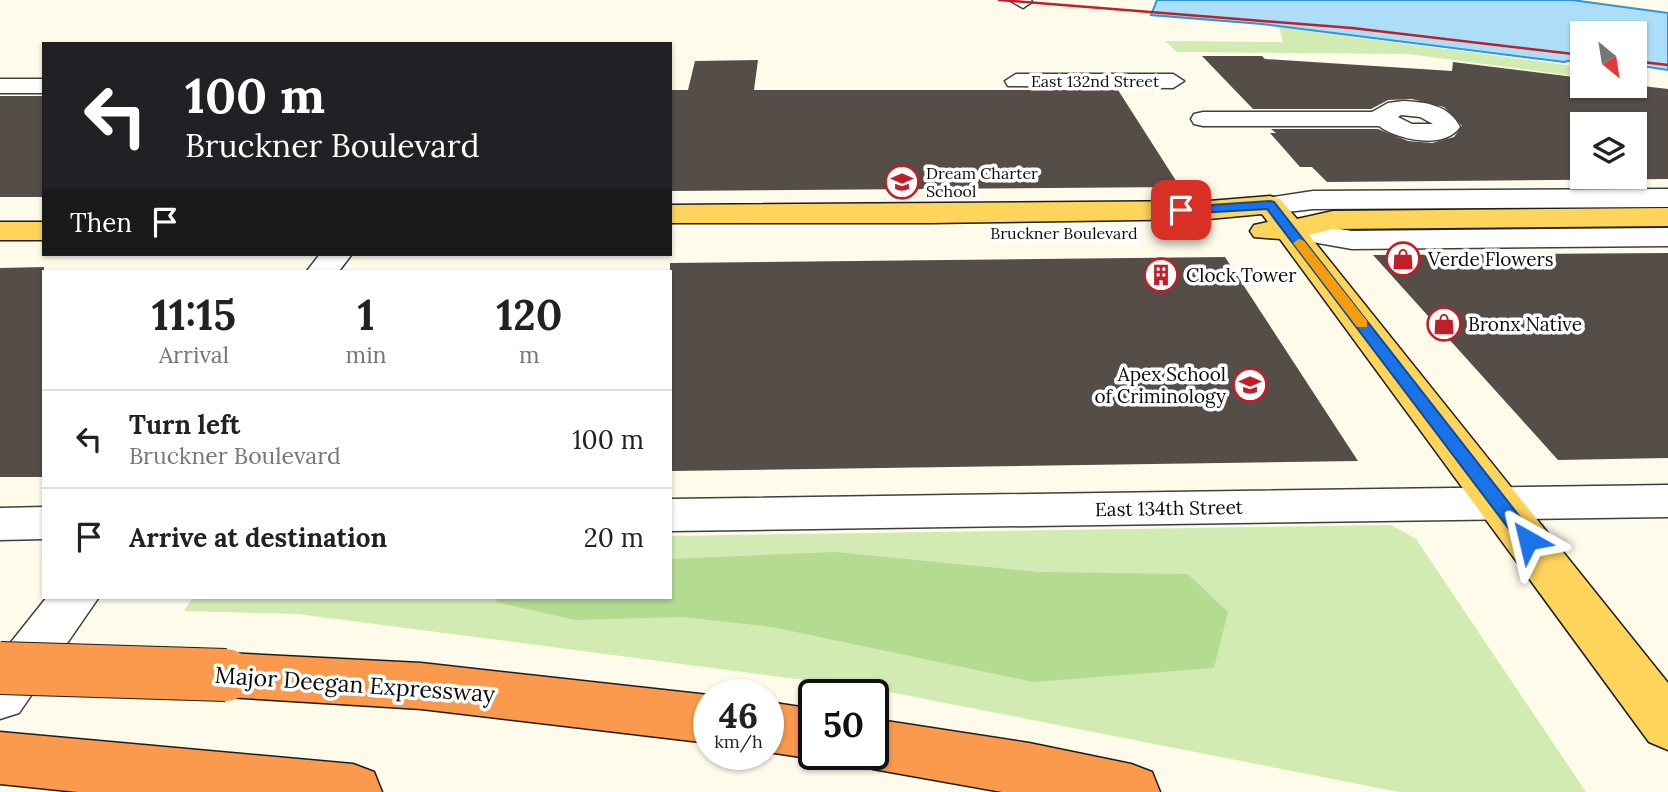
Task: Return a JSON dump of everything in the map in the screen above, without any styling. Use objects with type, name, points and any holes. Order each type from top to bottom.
[{"type":"highway","name":"Major Deegan Expressway","points":[[0,668],[226,674],[421,685],[693,717]]},
{"type":"highway","points":[[889,747],[1029,770],[1131,792]]},
{"type":"highway","points":[[0,758],[146,780],[353,792]]},
{"type":"main road","name":"Bruckner Boulevard","points":[[672,214],[1209,210],[1279,218]]},
{"type":"main road","points":[[1279,218],[1333,220],[1668,217]]},
{"type":"main road","name":"Bruckner Boulevard","points":[[672,236],[1279,218]]},
{"type":"main road","points":[[1279,218],[1668,724]]},
{"type":"main road","points":[[0,231],[42,231]]},
{"type":"street","name":"East 132nd Street","points":[[1016,81],[1173,81]]},
{"type":"street","points":[[0,86],[42,86]]},
{"type":"street","points":[[1203,119],[1384,119]]},
{"type":"street","name":"Bruckner Boulevard","points":[[1279,218],[1313,200],[1668,198]]},
{"type":"street","name":"Bruckner Boulevard","points":[[1279,218],[1352,240],[1668,237]]},
{"type":"street","points":[[324,270],[334,256]]},
{"type":"street","name":"East 134th Street","points":[[672,515],[1668,501]]},
{"type":"street","points":[[0,524],[42,523]]},
{"type":"street","points":[[0,696],[73,599]]},
{"type":"green space","points":[[1279,27],[1570,65],[1570,75],[1408,54],[1177,52],[1165,41],[1283,42]]},
{"type":"green space","points":[[1391,525],[1416,539],[1586,792],[1399,792],[889,692],[889,679],[798,679],[298,614],[184,611],[192,599],[672,599],[672,536]]},
{"type":"green space","points":[[835,552],[1039,572],[1188,574],[1228,612],[1214,668],[1034,682],[772,627],[682,617],[575,620],[496,602],[497,599],[672,599],[672,559]]},
{"type":"water","points":[[1157,0],[1572,0],[1668,13],[1668,70],[1647,67],[1647,21],[1570,21],[1570,61],[1564,62],[1262,24],[1151,15]]},
{"type":"building","points":[[1202,56],[1262,56],[1265,59],[1452,71],[1453,62],[1570,77],[1570,98],[1647,98],[1647,87],[1668,89],[1668,179],[1647,179],[1647,112],[1570,112],[1570,180],[1327,182],[1312,167],[1300,167],[1270,133],[1276,133],[1271,129],[1378,129],[1408,141],[1432,143],[1454,137],[1462,126],[1444,107],[1412,99],[1388,100],[1371,109],[1253,109]]},
{"type":"building","points":[[758,60],[754,90],[1118,90],[1180,187],[672,191],[672,90],[688,90],[695,61]]},
{"type":"building","points":[[0,96],[42,96],[42,197],[0,197]]},
{"type":"building","points":[[1668,253],[1668,458],[1558,460],[1373,255]]},
{"type":"building","points":[[1225,257],[1358,461],[672,471],[670,263]]},
{"type":"building","points":[[44,267],[42,477],[0,477],[0,268]]},
{"type":"railway","points":[[999,0],[1352,28],[1570,54]]},
{"type":"railway","points":[[1647,63],[1668,65]]},
{"type":"slow traffic","points":[[1299,243],[1362,324]]},
{"type":"place","name":"Dream Charter School","points":[[902,182]]},
{"type":"place","name":"Verde Flowers","points":[[1403,259]]},
{"type":"place","name":"Clock Tower","points":[[1161,275]]},
{"type":"place","name":"Bronx Native","points":[[1444,324]]},
{"type":"place","name":"Apex School of Criminology","points":[[1250,385]]},
{"type":"route","points":[[1181,210],[1270,205],[1528,540]]}]
